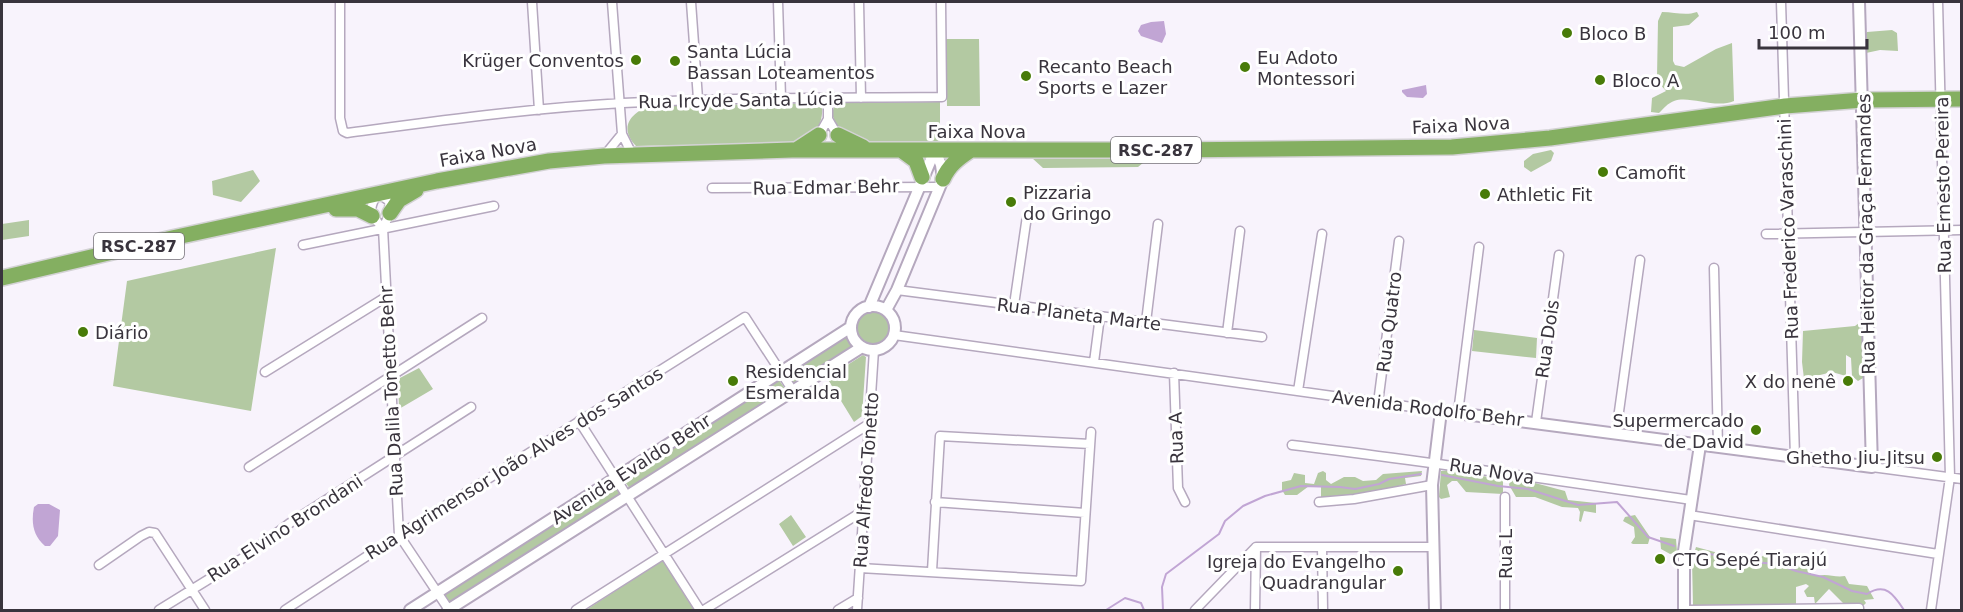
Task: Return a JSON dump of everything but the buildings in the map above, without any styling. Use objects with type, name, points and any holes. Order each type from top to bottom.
[{"type":"highway","name":"Faixa Nova","points":[[2,278],[378,193],[549,161],[632,154],[796,150],[1452,147],[1551,138],[1785,106],[1863,100],[1962,99]]},
{"type":"highway","points":[[796,150],[819,135]]},
{"type":"highway","points":[[838,135],[846,141],[872,150]]},
{"type":"highway","points":[[901,150],[916,161],[920,182]]},
{"type":"highway","points":[[941,183],[946,171],[971,150]]},
{"type":"highway","points":[[390,213],[399,200],[428,183]]},
{"type":"highway","points":[[315,207],[358,209],[372,216]]},
{"type":"street","name":"Rua Ircyde Santa Lúcia","points":[[340,2],[340,118],[343,131],[346,133],[539,110],[620,103],[698,99],[942,97],[941,2]]},
{"type":"street","points":[[532,2],[539,110]]},
{"type":"street","points":[[612,2],[622,134],[632,154]]},
{"type":"street","points":[[692,2],[698,99]]},
{"type":"street","points":[[778,2],[781,98]]},
{"type":"street","points":[[859,2],[861,98]]},
{"type":"street","name":"Rua Frederico Varaschini","points":[[1781,2],[1796,457]]},
{"type":"street","name":"Rua Heitor da Graça Fernandes","points":[[1859,2],[1872,467]]},
{"type":"street","name":"Rua Ernesto Pereira","points":[[1931,610],[1950,477],[1938,2]]},
{"type":"street","points":[[828,98],[828,119],[819,135],[820,143],[829,150],[835,147],[838,135],[828,119]]},
{"type":"street","points":[[604,156],[622,134]]},
{"type":"street","points":[[868,307],[935,150]]},
{"type":"street","points":[[886,310],[897,290],[941,183],[941,165],[935,150]]},
{"type":"street","name":"Rua Edmar Behr","points":[[712,188],[941,183]]},
{"type":"street","points":[[378,193],[389,201],[390,213],[383,228],[372,216],[372,205],[378,193]]},
{"type":"street","points":[[303,245],[494,206]]},
{"type":"street","points":[[1014,305],[1027,216]]},
{"type":"street","points":[[1146,322],[1158,224]]},
{"type":"street","name":"Rua Dalila Tonetto Behr","points":[[383,228],[399,535]]},
{"type":"street","points":[[1766,234],[1962,230]]},
{"type":"street","points":[[1227,333],[1240,231]]},
{"type":"street","points":[[1298,391],[1322,234]]},
{"type":"street","name":"Rua Quatro","points":[[1378,403],[1399,241]]},
{"type":"street","points":[[1458,413],[1479,246]]},
{"type":"street","name":"Rua Dois","points":[[1536,422],[1559,255]]},
{"type":"street","points":[[1616,433],[1640,260]]},
{"type":"street","points":[[1714,268],[1718,447]]},
{"type":"street","name":"Rua Planeta Marte","points":[[897,290],[1262,337]]},
{"type":"street","points":[[265,372],[386,297]]},
{"type":"street","points":[[878,306],[886,310],[895,326],[890,343],[874,350],[862,347],[852,335],[854,318],[868,307],[878,306]]},
{"type":"street","name":"Rua Agrimensor João Alves dos Santos","points":[[285,610],[399,535],[745,316],[780,373]]},
{"type":"street","points":[[1094,362],[1100,316]]},
{"type":"street","points":[[249,467],[482,318]]},
{"type":"street","name":"Avenida Evaldo Behr","points":[[410,610],[852,327]]},
{"type":"street","name":"Avenida Rodolfo Behr","points":[[894,335],[1378,403],[1962,479]]},
{"type":"street","name":"Avenida Evaldo Behr","points":[[448,610],[862,347]]},
{"type":"street","name":"Rua Alfredo Tonetto","points":[[857,610],[874,350]]},
{"type":"street","points":[[780,373],[793,391]]},
{"type":"street","name":"Rua A","points":[[1174,373],[1178,488],[1185,502]]},
{"type":"street","name":"Rua Elvino Brondani","points":[[159,610],[243,558],[290,524],[471,407]]},
{"type":"street","points":[[1435,610],[1432,485],[1441,411]]},
{"type":"street","points":[[579,422],[702,610],[863,512]]},
{"type":"street","points":[[576,610],[869,424]]},
{"type":"street","points":[[860,568],[1081,581],[1091,432]]},
{"type":"street","points":[[932,571],[940,436],[1090,444]]},
{"type":"street","name":"Rua Nova","points":[[1292,445],[1434,462],[1692,500]]},
{"type":"street","points":[[1700,445],[1684,551],[1686,610],[1859,608],[1859,610]]},
{"type":"street","points":[[1319,502],[1354,499],[1432,485]]},
{"type":"street","name":"Rua L","points":[[1504,496],[1505,610]]},
{"type":"street","points":[[935,502],[1085,513]]},
{"type":"street","points":[[1689,516],[1938,554]]},
{"type":"street","points":[[99,565],[149,532],[157,535],[205,610]]},
{"type":"street","points":[[399,535],[448,610]]},
{"type":"street","points":[[1195,610],[1256,547],[1434,547]]},
{"type":"street","points":[[1255,610],[1256,547]]},
{"type":"street","points":[[1322,547],[1323,610]]},
{"type":"street","points":[[838,610],[858,598]]},
{"type":"green space","points":[[1662,12],[1684,14],[1697,12],[1699,16],[1689,25],[1673,27],[1675,65],[1684,67],[1732,43],[1734,101],[1719,104],[1680,100],[1670,103],[1659,113],[1651,112],[1652,98],[1666,91],[1658,82],[1657,77],[1658,21]]},
{"type":"green space","points":[[1892,30],[1897,33],[1898,51],[1880,50],[1866,53],[1865,35],[1867,32]]},
{"type":"green space","points":[[946,39],[979,39],[980,106],[947,106]]},
{"type":"green space","points":[[940,102],[940,141],[865,143],[837,128],[832,114],[835,103]]},
{"type":"green space","points":[[822,103],[821,119],[816,131],[806,138],[791,143],[636,146],[628,133],[629,121],[633,116],[652,106]]},
{"type":"green space","points":[[1551,150],[1554,153],[1551,161],[1531,172],[1524,167],[1524,161],[1533,154]]},
{"type":"green space","points":[[1032,158],[1149,158],[1138,167],[1043,168]]},
{"type":"green space","points":[[253,170],[260,181],[241,202],[213,195],[212,181]]},
{"type":"green space","points":[[29,220],[29,236],[2,240],[2,224]]},
{"type":"green space","points":[[276,248],[251,411],[113,386],[127,281]]},
{"type":"green space","points":[[874,311],[886,316],[891,328],[886,340],[874,345],[862,340],[857,328],[862,316]]},
{"type":"green space","points":[[1859,323],[1864,325],[1863,378],[1858,381],[1852,376],[1851,358],[1846,355],[1846,376],[1832,372],[1804,379],[1803,331],[1855,326]]},
{"type":"green space","points":[[1474,330],[1537,338],[1536,358],[1472,351]]},
{"type":"green space","points":[[847,336],[854,347],[795,385],[787,374]]},
{"type":"green space","points":[[863,355],[866,357],[862,416],[854,422],[827,378]]},
{"type":"green space","points":[[419,368],[433,389],[399,409],[398,379]]},
{"type":"green space","points":[[779,380],[786,390],[630,489],[623,479]]},
{"type":"green space","points":[[1453,470],[1503,480],[1503,494],[1466,492],[1457,481],[1452,481],[1447,485],[1450,497],[1441,499],[1439,497],[1441,471]]},
{"type":"green space","points":[[1323,471],[1326,473],[1326,480],[1331,484],[1344,477],[1355,477],[1363,481],[1376,480],[1383,474],[1422,471],[1421,476],[1405,478],[1406,484],[1360,496],[1321,497],[1321,487],[1309,486],[1297,495],[1285,495],[1282,490],[1282,482],[1291,480],[1294,473],[1305,475],[1305,483],[1314,484],[1318,473]]},
{"type":"green space","points":[[1513,480],[1565,491],[1568,500],[1596,503],[1596,513],[1584,511],[1581,522],[1578,508],[1562,507],[1535,497],[1516,497],[1509,485]]},
{"type":"green space","points":[[613,485],[621,495],[450,604],[444,594]]},
{"type":"green space","points":[[791,515],[806,537],[793,546],[779,524]]},
{"type":"green space","points":[[1635,515],[1650,537],[1648,544],[1631,543],[1635,537],[1634,527],[1623,521],[1625,517]]},
{"type":"green space","points":[[1660,537],[1676,539],[1677,552],[1670,554],[1661,549]]},
{"type":"green space","points":[[1696,547],[1722,554],[1743,556],[1746,561],[1756,562],[1767,552],[1770,560],[1775,557],[1778,568],[1782,568],[1783,564],[1795,566],[1799,558],[1810,558],[1811,574],[1845,576],[1849,584],[1867,586],[1874,599],[1864,600],[1866,603],[1864,605],[1845,605],[1829,589],[1815,604],[1814,597],[1807,597],[1804,591],[1809,586],[1806,584],[1796,587],[1796,604],[1693,605],[1692,560]]},
{"type":"green space","points":[[663,560],[694,610],[586,610]]},
{"type":"shaded area","points":[[1164,21],[1166,34],[1162,43],[1141,36],[1138,31],[1141,25]]},
{"type":"shaded area","points":[[1426,85],[1427,94],[1423,98],[1407,97],[1402,92],[1402,90]]},
{"type":"shaded area","points":[[38,504],[49,504],[60,510],[58,536],[50,546],[45,546],[41,542],[34,528],[34,507]]},
{"type":"waterway","points":[[1163,610],[1162,587],[1166,574],[1219,534],[1225,521],[1243,506],[1265,496],[1301,486],[1355,489],[1379,484],[1389,479],[1421,474]]},
{"type":"waterway","points":[[1442,475],[1498,486],[1528,489],[1578,505],[1617,502],[1648,537],[1674,546]]},
{"type":"waterway","points":[[1695,552],[1777,564],[1823,577],[1852,591],[1867,594],[1879,589],[1884,590],[1893,595],[1904,610]]},
{"type":"waterway","points":[[1106,610],[1125,598],[1141,603],[1144,610]]},
{"type":"place","name":"Bloco B","points":[[1567,33]]},
{"type":"place","name":"Krüger Conventos","points":[[636,60]]},
{"type":"place","name":"Santa Lúcia Bassan Loteamentos","points":[[675,61]]},
{"type":"place","name":"Eu Adoto Montessori","points":[[1245,67]]},
{"type":"place","name":"Recanto Beach Sports e Lazer","points":[[1026,76]]},
{"type":"place","name":"Bloco A","points":[[1600,80]]},
{"type":"place","name":"Camofit","points":[[1603,172]]},
{"type":"place","name":"Athletic Fit","points":[[1485,194]]},
{"type":"place","name":"Pizzaria do Gringo","points":[[1011,202]]},
{"type":"place","name":"Diário","points":[[83,332]]},
{"type":"place","name":"Residencial Esmeralda","points":[[733,381]]},
{"type":"place","name":"X do nenê","points":[[1848,381]]},
{"type":"place","name":"Supermercado de David","points":[[1756,430]]},
{"type":"place","name":"Ghetho Jiu-Jitsu","points":[[1937,457]]},
{"type":"place","name":"CTG Sepé Tiarajú","points":[[1660,559]]},
{"type":"place","name":"Igreja do Evangelho Quadrangular","points":[[1398,571]]}]
